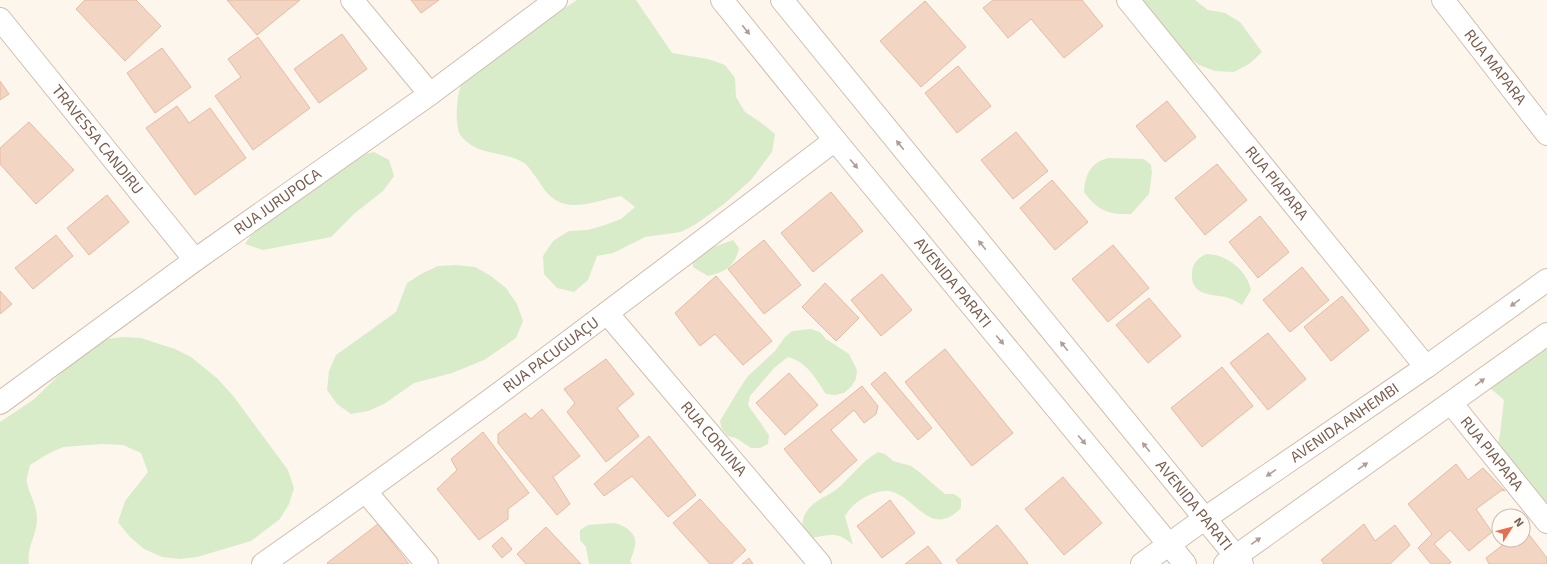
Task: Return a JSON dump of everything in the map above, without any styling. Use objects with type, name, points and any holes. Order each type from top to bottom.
[{"type":"street","points":[[352,0],[430,94]]},
{"type":"street","name":"RUA JURUPOCA","points":[[0,402],[195,260],[430,94],[556,0]]},
{"type":"street","name":"AVENIDA PARATI","points":[[722,0],[834,140],[1185,564]]},
{"type":"street","name":"AVENIDA PARATI","points":[[782,0],[1204,519],[1234,561]]},
{"type":"street","name":"RUA PIAPARA","points":[[1128,0],[1426,367]]},
{"type":"street","name":"RUA MAPARA","points":[[1442,0],[1547,134]]},
{"type":"street","name":"TRAVESSA CANDIRU","points":[[0,19],[195,260]]},
{"type":"street","name":"RUA PACUGUAÇU","points":[[263,564],[366,492],[607,313],[834,140]]},
{"type":"street","name":"AVENIDA ANHEMBI","points":[[1142,564],[1204,519],[1426,367],[1547,280]]},
{"type":"street","name":"RUA CORVINA","points":[[607,313],[820,564]]},
{"type":"street","points":[[1234,561],[1547,334]]},
{"type":"street","name":"RUA PIAPARA","points":[[1452,403],[1547,522]]},
{"type":"street","points":[[366,492],[427,564]]},
{"type":"green space","points":[[577,0],[636,0],[672,53],[708,59],[725,65],[735,78],[736,97],[745,112],[775,134],[772,152],[751,180],[724,204],[696,224],[681,232],[645,237],[613,253],[597,256],[588,280],[574,292],[557,288],[544,274],[543,256],[553,241],[569,231],[588,230],[621,219],[635,207],[621,196],[580,205],[561,203],[552,198],[532,171],[524,163],[508,156],[483,150],[468,143],[461,136],[457,125],[457,108],[459,91],[461,85],[467,77]]},
{"type":"green space","points":[[1139,0],[1195,0],[1208,10],[1225,13],[1240,22],[1262,52],[1249,64],[1234,72],[1215,71],[1199,65],[1183,52]]},
{"type":"green space","points":[[374,152],[389,160],[394,176],[383,191],[355,213],[331,237],[263,250],[245,244],[255,229],[357,156]]},
{"type":"green space","points":[[1109,158],[1144,159],[1151,165],[1152,173],[1149,194],[1131,214],[1116,214],[1104,210],[1094,203],[1084,192],[1086,180],[1090,170],[1098,162]]},
{"type":"green space","points":[[733,240],[739,248],[732,264],[725,270],[708,276],[693,267],[693,262],[708,249]]},
{"type":"green space","points":[[1206,254],[1228,260],[1245,276],[1251,290],[1242,305],[1234,300],[1202,292],[1194,285],[1192,280],[1193,266],[1198,259]]},
{"type":"green space","points":[[456,265],[475,267],[491,276],[506,288],[517,304],[523,321],[516,338],[484,360],[452,373],[414,383],[384,404],[368,411],[351,414],[337,404],[327,390],[329,371],[336,355],[396,312],[407,283],[438,266]]},
{"type":"green space","points":[[811,329],[820,332],[826,339],[849,354],[857,370],[856,379],[851,387],[844,393],[835,395],[826,394],[815,377],[806,367],[795,359],[788,357],[774,368],[750,396],[748,405],[769,435],[768,444],[760,448],[751,448],[736,438],[728,436],[722,429],[720,421],[748,376],[775,351],[785,337],[792,331]]},
{"type":"green space","points":[[124,337],[141,338],[175,349],[191,357],[218,379],[234,397],[288,470],[294,488],[289,504],[280,519],[251,541],[197,557],[180,559],[162,557],[144,549],[130,537],[118,522],[125,501],[148,472],[141,453],[123,445],[102,444],[63,447],[30,465],[27,483],[36,509],[37,525],[30,547],[28,558],[29,564],[0,564],[0,422],[33,400],[75,360],[106,339]]},
{"type":"green space","points":[[1547,348],[1547,514],[1497,446],[1500,435],[1504,400],[1490,388],[1533,355]]},
{"type":"green space","points":[[878,452],[885,454],[893,461],[911,466],[945,494],[954,494],[961,499],[961,508],[950,517],[940,519],[931,518],[898,494],[883,491],[865,497],[851,507],[845,516],[853,545],[838,536],[828,535],[811,538],[803,532],[803,518],[810,507],[837,489],[861,465]]},
{"type":"green space","points":[[614,523],[626,528],[635,538],[634,552],[630,561],[632,564],[589,564],[586,547],[580,540],[580,530],[588,525]]},
{"type":"building","points":[[85,0],[136,0],[161,26],[125,61],[76,9]]},
{"type":"building","points":[[227,0],[300,0],[257,35]]},
{"type":"building","points":[[411,0],[439,0],[421,13]]},
{"type":"building","points":[[993,0],[1082,0],[1103,26],[1064,58],[1031,19],[1008,38],[983,8]]},
{"type":"building","points":[[925,1],[966,47],[921,87],[880,41]]},
{"type":"building","points":[[342,34],[367,69],[319,103],[294,69]]},
{"type":"building","points":[[258,37],[310,108],[253,150],[215,96],[241,77],[228,59]]},
{"type":"building","points":[[162,48],[191,87],[155,113],[127,73]]},
{"type":"building","points":[[958,66],[991,106],[957,133],[925,93]]},
{"type":"building","points":[[0,81],[9,94],[0,100]]},
{"type":"building","points":[[1167,101],[1196,137],[1165,162],[1136,126]]},
{"type":"building","points":[[177,106],[189,123],[210,108],[246,158],[195,195],[146,128]]},
{"type":"building","points":[[29,122],[74,170],[36,204],[0,164],[0,148]]},
{"type":"building","points":[[1016,132],[1048,171],[1013,199],[981,160]]},
{"type":"building","points":[[1217,164],[1247,200],[1205,235],[1175,198]]},
{"type":"building","points":[[1052,180],[1088,222],[1055,250],[1020,208]]},
{"type":"building","points":[[831,192],[863,231],[813,272],[781,233]]},
{"type":"building","points":[[107,195],[129,222],[89,255],[67,228]]},
{"type":"building","points":[[1260,216],[1289,252],[1258,278],[1229,242]]},
{"type":"building","points":[[56,235],[73,256],[33,289],[15,268]]},
{"type":"building","points":[[764,240],[801,285],[764,314],[728,269]]},
{"type":"building","points":[[1113,245],[1149,288],[1108,322],[1072,279]]},
{"type":"building","points":[[1302,267],[1329,300],[1290,332],[1263,300]]},
{"type":"building","points":[[882,274],[912,310],[881,336],[851,300]]},
{"type":"building","points":[[716,276],[772,341],[743,365],[715,334],[700,346],[675,313]]},
{"type":"building","points":[[825,283],[859,318],[836,341],[802,307]]},
{"type":"building","points":[[0,291],[12,304],[0,314]]},
{"type":"building","points":[[1342,296],[1369,330],[1331,361],[1304,327]]},
{"type":"building","points":[[1149,298],[1181,336],[1148,363],[1116,325]]},
{"type":"building","points":[[1268,333],[1306,379],[1268,410],[1230,363]]},
{"type":"building","points":[[945,349],[1013,433],[972,466],[905,382]]},
{"type":"building","points":[[606,359],[634,394],[617,408],[639,436],[606,462],[567,412],[575,403],[564,389]]},
{"type":"building","points":[[1222,367],[1253,406],[1202,447],[1171,408]]},
{"type":"building","points":[[885,372],[932,428],[918,440],[871,384]]},
{"type":"building","points":[[789,373],[818,405],[785,435],[756,403]]},
{"type":"building","points":[[862,386],[878,406],[876,414],[864,423],[854,410],[831,430],[857,460],[820,493],[784,449]]},
{"type":"building","points":[[542,409],[580,456],[553,477],[570,504],[557,515],[498,443],[498,434],[525,413],[531,419]]},
{"type":"building","points":[[483,432],[529,493],[508,509],[508,519],[479,540],[437,489],[457,470],[451,459]]},
{"type":"building","points":[[649,436],[696,495],[668,517],[632,476],[604,496],[594,484]]},
{"type":"building","points":[[1456,464],[1468,480],[1483,468],[1505,491],[1502,490],[1476,509],[1491,531],[1491,533],[1469,551],[1450,530],[1434,544],[1451,562],[1449,564],[1431,564],[1418,548],[1432,534],[1408,504]]},
{"type":"building","points":[[1063,477],[1102,523],[1064,555],[1025,509]]},
{"type":"building","points":[[700,499],[746,550],[731,564],[710,564],[673,523]]},
{"type":"building","points":[[890,500],[915,533],[882,558],[857,526]]},
{"type":"building","points":[[378,524],[409,564],[327,563]]},
{"type":"building","points":[[1364,524],[1375,541],[1395,525],[1410,545],[1390,564],[1324,564],[1321,560]]},
{"type":"building","points":[[997,525],[1028,563],[959,564],[956,560]]},
{"type":"building","points":[[546,527],[581,564],[526,564],[517,554]]},
{"type":"building","points":[[502,537],[512,549],[502,558],[492,546]]},
{"type":"building","points":[[1531,537],[1547,558],[1547,564],[1489,564],[1486,558],[1499,548],[1531,548]]},
{"type":"building","points":[[928,546],[942,564],[905,564]]},
{"type":"building","points":[[749,558],[753,564],[742,564]]}]
